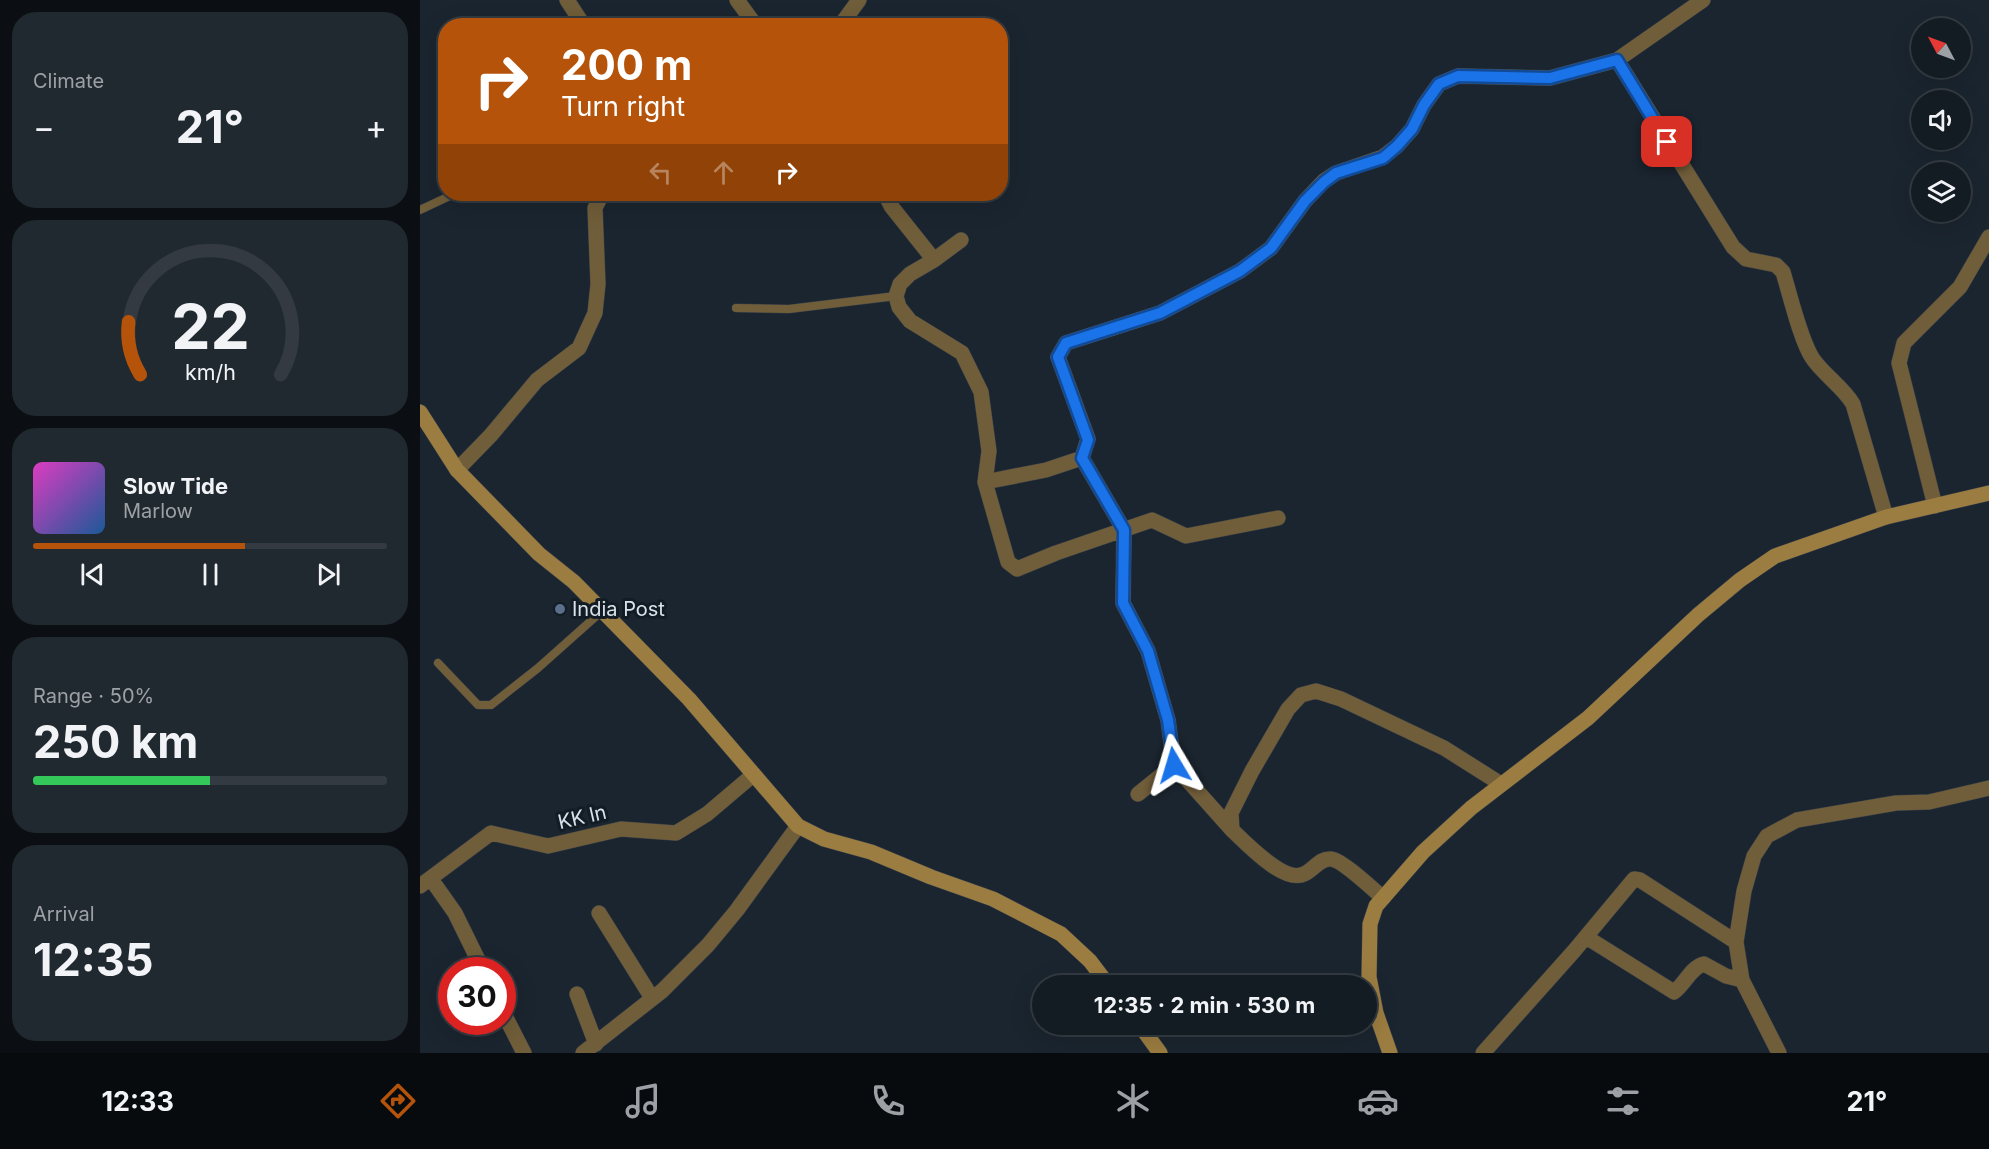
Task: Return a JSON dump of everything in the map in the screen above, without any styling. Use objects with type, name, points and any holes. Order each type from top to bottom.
[{"type":"main road","points":[[420,412],[457,471],[539,554],[574,582],[689,699],[798,826],[824,839],[871,852],[993,899],[1061,934],[1090,961],[1101,975]]},
{"type":"main road","points":[[1389,1053],[1376,1013],[1369,977],[1370,924],[1376,906],[1423,852],[1471,808],[1588,718],[1740,580],[1775,556],[1886,517],[1989,493]]},
{"type":"main road","points":[[1146,1035],[1160,1053]]},
{"type":"street","points":[[567,0],[579,18]]},
{"type":"street","points":[[737,0],[750,18]]},
{"type":"street","points":[[846,18],[859,0]]},
{"type":"street","points":[[1383,898],[1333,859],[1319,862],[1306,874],[1288,875],[1257,854],[1232,830],[1174,765],[1168,720],[1148,651],[1123,603],[1124,530],[1082,458],[1088,440],[1058,357],[1066,343],[1160,313],[1240,271],[1271,248],[1305,201],[1324,182],[1336,173],[1383,158],[1397,146],[1412,129],[1424,105],[1439,84],[1458,76],[1550,78],[1617,60],[1702,0]]},
{"type":"street","points":[[1617,60],[1733,247],[1746,259],[1776,265],[1783,272],[1807,349],[1823,372],[1849,396],[1853,404],[1886,517]]},
{"type":"street","points":[[457,471],[537,380],[579,348],[595,313],[598,284],[596,208],[599,201]]},
{"type":"street","points":[[888,201],[934,260]]},
{"type":"street","points":[[1935,506],[1899,363],[1900,353],[1904,343],[1960,287],[1989,237]]},
{"type":"street","points":[[961,240],[910,274],[900,284],[896,296],[899,307],[910,321],[962,353],[981,392],[989,452],[985,482],[1008,562],[1017,569],[1152,520],[1186,536],[1278,518]]},
{"type":"street","points":[[985,482],[1046,470],[1082,458]]},
{"type":"street","points":[[1232,830],[1231,813],[1288,709],[1301,695],[1316,691],[1341,699],[1444,748],[1501,784]]},
{"type":"street","points":[[1138,794],[1174,765]]},
{"type":"street","name":"KK ln","points":[[426,882],[491,833],[548,846],[621,829],[676,833],[707,814],[753,775]]},
{"type":"street","points":[[1779,1053],[1742,980],[1736,942],[1744,891],[1751,865],[1767,836],[1797,820],[1896,803],[1929,802],[1989,788]]},
{"type":"street","points":[[577,994],[591,1049],[652,998],[708,945],[737,910],[798,826]]},
{"type":"street","points":[[1483,1053],[1634,879],[1640,880],[1736,942]]},
{"type":"street","points":[[426,882],[455,913],[477,957]]},
{"type":"street","points":[[599,913],[652,998]]},
{"type":"street","points":[[1586,937],[1674,992],[1699,965],[1704,964],[1726,976],[1742,980]]},
{"type":"street","points":[[515,1035],[524,1053]]},
{"type":"lane","points":[[420,210],[439,201]]},
{"type":"lane","points":[[736,308],[789,309],[896,296]]},
{"type":"lane","points":[[438,663],[478,705],[491,705],[538,668],[602,611]]},
{"type":"place","name":"India Post","points":[[560,609]]},
{"type":"route","points":[[1174,765],[1168,720],[1148,651],[1123,603],[1124,530],[1082,458],[1088,440],[1058,357],[1066,343],[1160,313],[1240,271],[1271,248],[1305,201],[1324,182],[1336,173],[1383,158],[1397,146],[1412,129],[1424,105],[1439,84],[1458,76],[1550,78],[1617,60],[1667,142]]}]
